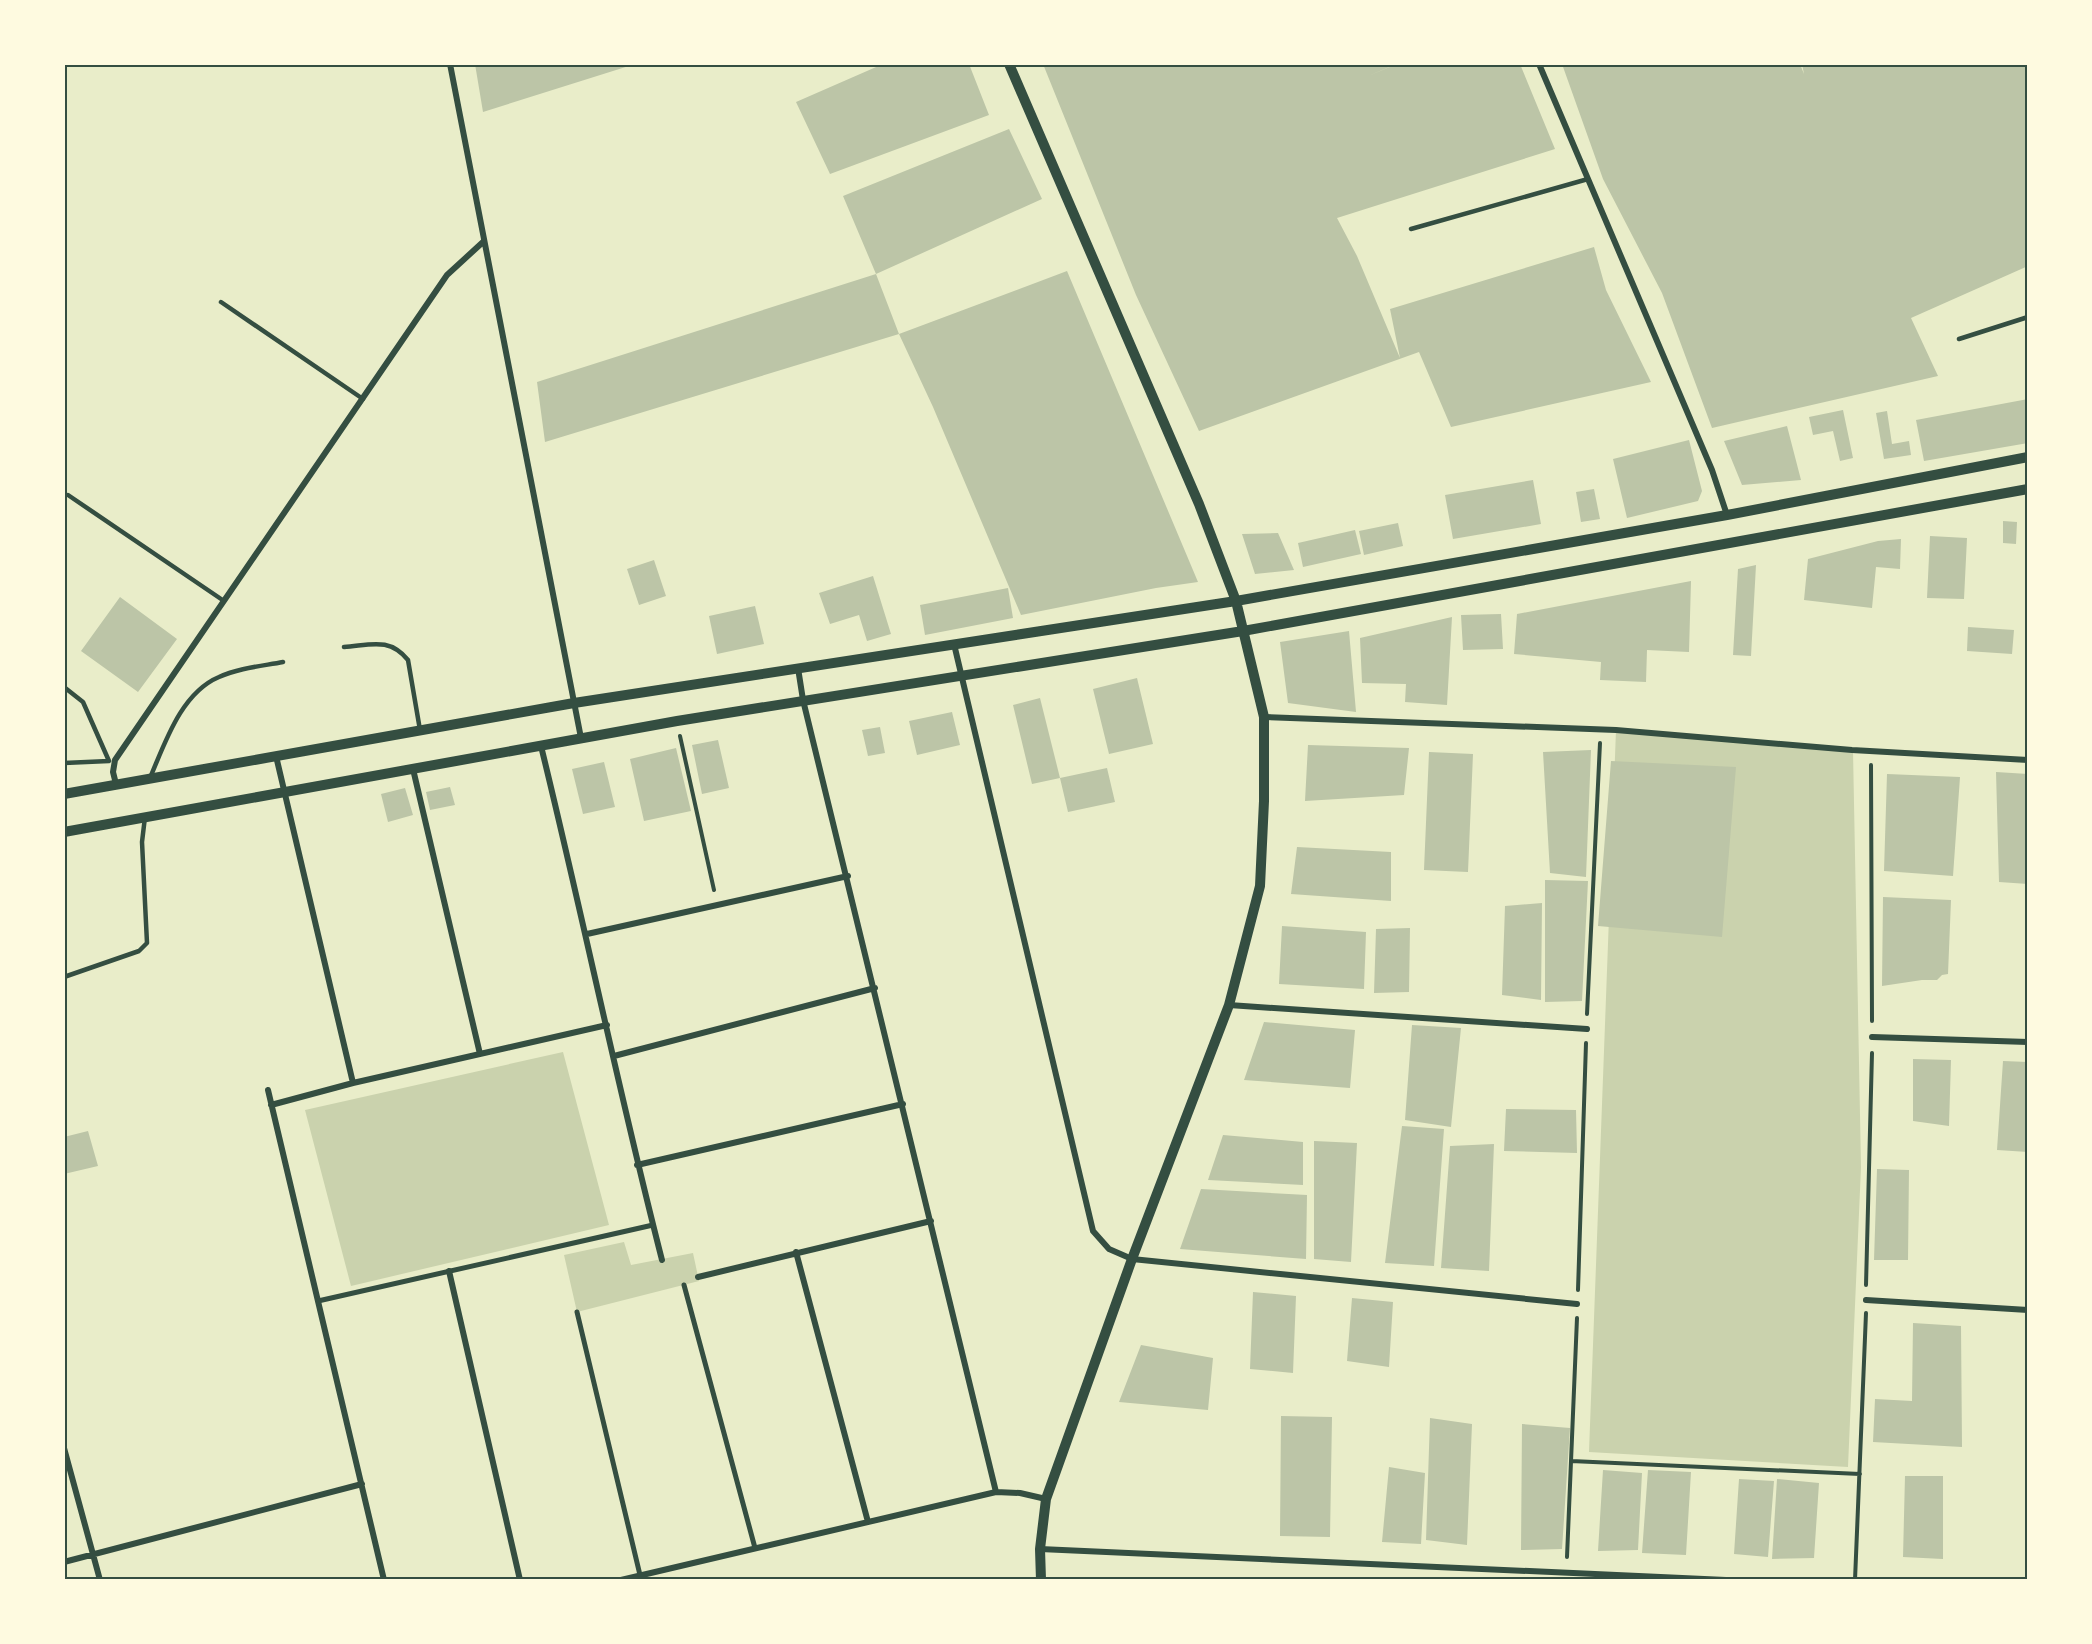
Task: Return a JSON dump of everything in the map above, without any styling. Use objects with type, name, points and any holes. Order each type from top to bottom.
[{"type":"street","points":[[450,64],[581,738]]},
{"type":"street","points":[[1009,64],[1194,493],[1236,601],[1264,717],[1264,801],[1260,886],[1229,1005],[1132,1259],[1046,1499],[1040,1549],[1041,1580]]},
{"type":"street","points":[[1539,64],[1712,470],[1727,515]]},
{"type":"street","points":[[116,784],[112,760],[224,602],[447,275],[483,242]]},
{"type":"street","points":[[64,794],[574,703],[1236,601],[1727,515],[2028,457]]},
{"type":"street","points":[[64,832],[676,721],[1243,631],[2028,489]]},
{"type":"street","points":[[954,643],[1093,1231],[1108,1249],[1132,1259],[1577,1304]]},
{"type":"street","points":[[798,668],[803,700],[848,876],[996,1492]]},
{"type":"street","points":[[1264,717],[1600,730],[1871,752],[2028,760]]},
{"type":"street","points":[[541,746],[608,1025],[637,1165],[662,1260]]},
{"type":"street","points":[[276,756],[353,1083]]},
{"type":"street","points":[[413,769],[480,1054]]},
{"type":"street","points":[[587,934],[717,903],[848,876]]},
{"type":"street","points":[[614,1056],[874,988]]},
{"type":"street","points":[[1229,1005],[1587,1029]]},
{"type":"street","points":[[271,1105],[353,1083],[608,1025]]},
{"type":"street","points":[[1872,1037],[2028,1042]]},
{"type":"street","points":[[268,1090],[384,1580]]},
{"type":"street","points":[[637,1165],[903,1104]]},
{"type":"street","points":[[698,1277],[796,1251],[931,1221]]},
{"type":"street","points":[[318,1301],[653,1225]]},
{"type":"street","points":[[796,1251],[868,1522]]},
{"type":"street","points":[[449,1271],[520,1580]]},
{"type":"street","points":[[684,1285],[755,1548]]},
{"type":"street","points":[[1866,1300],[2028,1310]]},
{"type":"street","points":[[577,1312],[640,1575]]},
{"type":"street","points":[[64,1448],[100,1580]]},
{"type":"street","points":[[64,1562],[362,1484]]},
{"type":"street","points":[[625,1579],[996,1492],[1020,1493],[1046,1499]]},
{"type":"street","points":[[1040,1549],[1726,1580]]},
{"type":"lane","points":[[1411,229],[1588,179]]},
{"type":"lane","points":[[221,302],[363,399]]},
{"type":"lane","points":[[1959,339],[2028,318]]},
{"type":"lane","points":[[68,495],[224,602]]},
{"type":"lane","points":[[344,647],[388,643],[402,652],[408,660],[420,730]]},
{"type":"lane","points":[[150,778],[168,736],[192,697],[216,678],[233,672],[283,663]]},
{"type":"lane","points":[[64,687],[83,702],[112,760],[64,763]]},
{"type":"lane","points":[[64,977],[139,951],[147,943],[142,842],[145,817]]},
{"type":"path","points":[[676,721],[717,903]]},
{"type":"path","points":[[1567,1572],[1600,730]]},
{"type":"path","points":[[1855,1580],[1866,1300],[1872,1037],[1871,752]]},
{"type":"path","points":[[1571,1461],[1860,1474]]},
{"type":"green space","points":[[1616,730],[1853,751],[1861,1167],[1848,1467],[1589,1452]]},
{"type":"green space","points":[[563,1052],[609,1225],[351,1286],[305,1110]]},
{"type":"green space","points":[[624,1242],[631,1265],[693,1253],[699,1281],[577,1312],[564,1255]]},
{"type":"building","points":[[475,64],[631,64],[632,65],[483,112]]},
{"type":"building","points":[[883,64],[969,64],[989,115],[830,174],[796,102]]},
{"type":"building","points":[[1043,64],[1394,65],[1368,76],[1397,64],[1510,64],[1511,67],[1520,64],[1555,149],[1337,218],[1357,256],[1400,358],[1390,309],[1594,247],[1606,290],[1651,382],[1451,427],[1419,352],[1199,431],[1136,295]]},
{"type":"building","points":[[1562,64],[1800,64],[1804,74],[1802,64],[2028,64],[2028,266],[1911,318],[1938,376],[1712,428],[1662,293],[1603,179]]},
{"type":"building","points":[[1009,129],[1042,199],[876,274],[843,196]]},
{"type":"building","points":[[1067,271],[1198,582],[1021,615],[933,407],[899,334]]},
{"type":"building","points":[[876,274],[899,334],[545,442],[537,382]]},
{"type":"building","points":[[2028,399],[2028,443],[1924,461],[1916,420]]},
{"type":"building","points":[[1843,410],[1853,458],[1840,461],[1833,431],[1813,435],[1809,417]]},
{"type":"building","points":[[1887,411],[1892,444],[1909,441],[1911,455],[1884,459],[1876,413]]},
{"type":"building","points":[[1787,426],[1801,480],[1742,485],[1724,441]]},
{"type":"building","points":[[1689,440],[1702,491],[1698,501],[1627,518],[1613,459]]},
{"type":"building","points":[[1533,480],[1541,524],[1453,539],[1445,495]]},
{"type":"building","points":[[1594,489],[1600,519],[1581,522],[1576,492]]},
{"type":"building","points":[[2003,521],[2017,522],[2016,544],[2003,543]]},
{"type":"building","points":[[1398,523],[1403,546],[1364,555],[1359,531]]},
{"type":"building","points":[[1355,530],[1361,554],[1303,567],[1298,543]]},
{"type":"building","points":[[1278,533],[1294,570],[1255,574],[1242,534]]},
{"type":"building","points":[[1930,536],[1967,538],[1964,599],[1927,598]]},
{"type":"building","points":[[1901,539],[1900,569],[1876,567],[1872,608],[1804,600],[1808,559],[1878,541]]},
{"type":"building","points":[[654,560],[666,596],[639,605],[627,569]]},
{"type":"building","points":[[1756,565],[1751,656],[1733,655],[1738,569]]},
{"type":"building","points":[[873,576],[891,634],[867,641],[859,615],[830,624],[819,593]]},
{"type":"building","points":[[1691,581],[1689,652],[1647,650],[1646,682],[1600,680],[1601,662],[1514,654],[1517,614]]},
{"type":"building","points":[[1008,588],[1013,618],[925,635],[920,605]]},
{"type":"building","points":[[120,597],[177,639],[138,692],[81,651]]},
{"type":"building","points":[[755,606],[764,644],[717,654],[709,616]]},
{"type":"building","points":[[1501,614],[1503,649],[1463,650],[1461,615]]},
{"type":"building","points":[[1452,617],[1447,705],[1405,702],[1406,684],[1362,683],[1360,638]]},
{"type":"building","points":[[1968,627],[2014,630],[2012,654],[1967,651]]},
{"type":"building","points":[[1349,631],[1356,712],[1288,703],[1280,642]]},
{"type":"building","points":[[1137,678],[1153,744],[1109,754],[1093,689]]},
{"type":"building","points":[[1040,698],[1060,778],[1032,784],[1013,705]]},
{"type":"building","points":[[952,712],[960,745],[917,755],[909,721]]},
{"type":"building","points":[[880,727],[885,753],[868,756],[862,730]]},
{"type":"building","points":[[718,740],[729,788],[702,794],[692,745]]},
{"type":"building","points":[[1308,745],[1409,748],[1404,795],[1305,801]]},
{"type":"building","points":[[676,748],[691,811],[644,821],[630,759]]},
{"type":"building","points":[[1591,750],[1586,877],[1550,873],[1543,752]]},
{"type":"building","points":[[1429,752],[1473,754],[1468,872],[1424,870]]},
{"type":"building","points":[[1611,761],[1736,767],[1722,937],[1598,926]]},
{"type":"building","points":[[604,762],[615,807],[583,814],[572,769]]},
{"type":"building","points":[[1107,768],[1115,802],[1068,812],[1060,778]]},
{"type":"building","points":[[1996,772],[2028,774],[2028,884],[1999,882]]},
{"type":"building","points":[[1887,774],[1960,777],[1953,876],[1884,871]]},
{"type":"building","points":[[450,787],[455,805],[430,810],[426,792]]},
{"type":"building","points":[[405,788],[413,815],[388,822],[381,794]]},
{"type":"building","points":[[1297,847],[1391,852],[1391,901],[1291,894]]},
{"type":"building","points":[[1545,880],[1588,881],[1582,1001],[1545,1002]]},
{"type":"building","points":[[1883,897],[1951,900],[1948,974],[1942,975],[1937,980],[1882,986]]},
{"type":"building","points":[[1542,903],[1541,1000],[1502,995],[1505,906]]},
{"type":"building","points":[[1282,926],[1366,932],[1364,989],[1279,984]]},
{"type":"building","points":[[1410,928],[1409,992],[1374,993],[1376,929]]},
{"type":"building","points":[[1264,1022],[1355,1030],[1350,1088],[1244,1080]]},
{"type":"building","points":[[1412,1025],[1461,1028],[1451,1127],[1405,1120]]},
{"type":"building","points":[[1913,1059],[1951,1060],[1949,1126],[1913,1121]]},
{"type":"building","points":[[2003,1061],[2028,1062],[2028,1152],[1997,1150]]},
{"type":"building","points":[[1506,1109],[1576,1110],[1577,1153],[1504,1151]]},
{"type":"building","points":[[1402,1126],[1444,1129],[1434,1266],[1385,1263]]},
{"type":"building","points":[[88,1131],[98,1166],[64,1174],[64,1137]]},
{"type":"building","points":[[1223,1135],[1303,1142],[1303,1185],[1208,1180]]},
{"type":"building","points":[[1314,1141],[1357,1143],[1351,1262],[1314,1259]]},
{"type":"building","points":[[1494,1144],[1489,1271],[1441,1268],[1450,1146]]},
{"type":"building","points":[[1877,1169],[1909,1170],[1908,1260],[1874,1260]]},
{"type":"building","points":[[1201,1189],[1307,1195],[1306,1259],[1180,1249]]},
{"type":"building","points":[[1253,1292],[1296,1296],[1293,1373],[1250,1369]]},
{"type":"building","points":[[1352,1298],[1393,1302],[1389,1367],[1347,1361]]},
{"type":"building","points":[[1913,1323],[1961,1326],[1962,1447],[1873,1442],[1875,1399],[1912,1401]]},
{"type":"building","points":[[1141,1345],[1213,1358],[1208,1410],[1119,1402]]},
{"type":"building","points":[[1281,1416],[1332,1417],[1330,1537],[1280,1536]]},
{"type":"building","points":[[1430,1418],[1472,1424],[1467,1545],[1426,1540]]},
{"type":"building","points":[[1522,1424],[1570,1428],[1562,1549],[1521,1550]]},
{"type":"building","points":[[1389,1467],[1425,1473],[1421,1544],[1382,1542]]},
{"type":"building","points":[[1603,1470],[1642,1473],[1638,1550],[1598,1551]]},
{"type":"building","points":[[1648,1470],[1691,1472],[1686,1555],[1642,1553]]},
{"type":"building","points":[[1905,1476],[1943,1476],[1943,1559],[1903,1557]]},
{"type":"building","points":[[1739,1479],[1774,1481],[1768,1557],[1734,1554]]},
{"type":"building","points":[[1777,1479],[1819,1483],[1814,1558],[1772,1559]]}]
